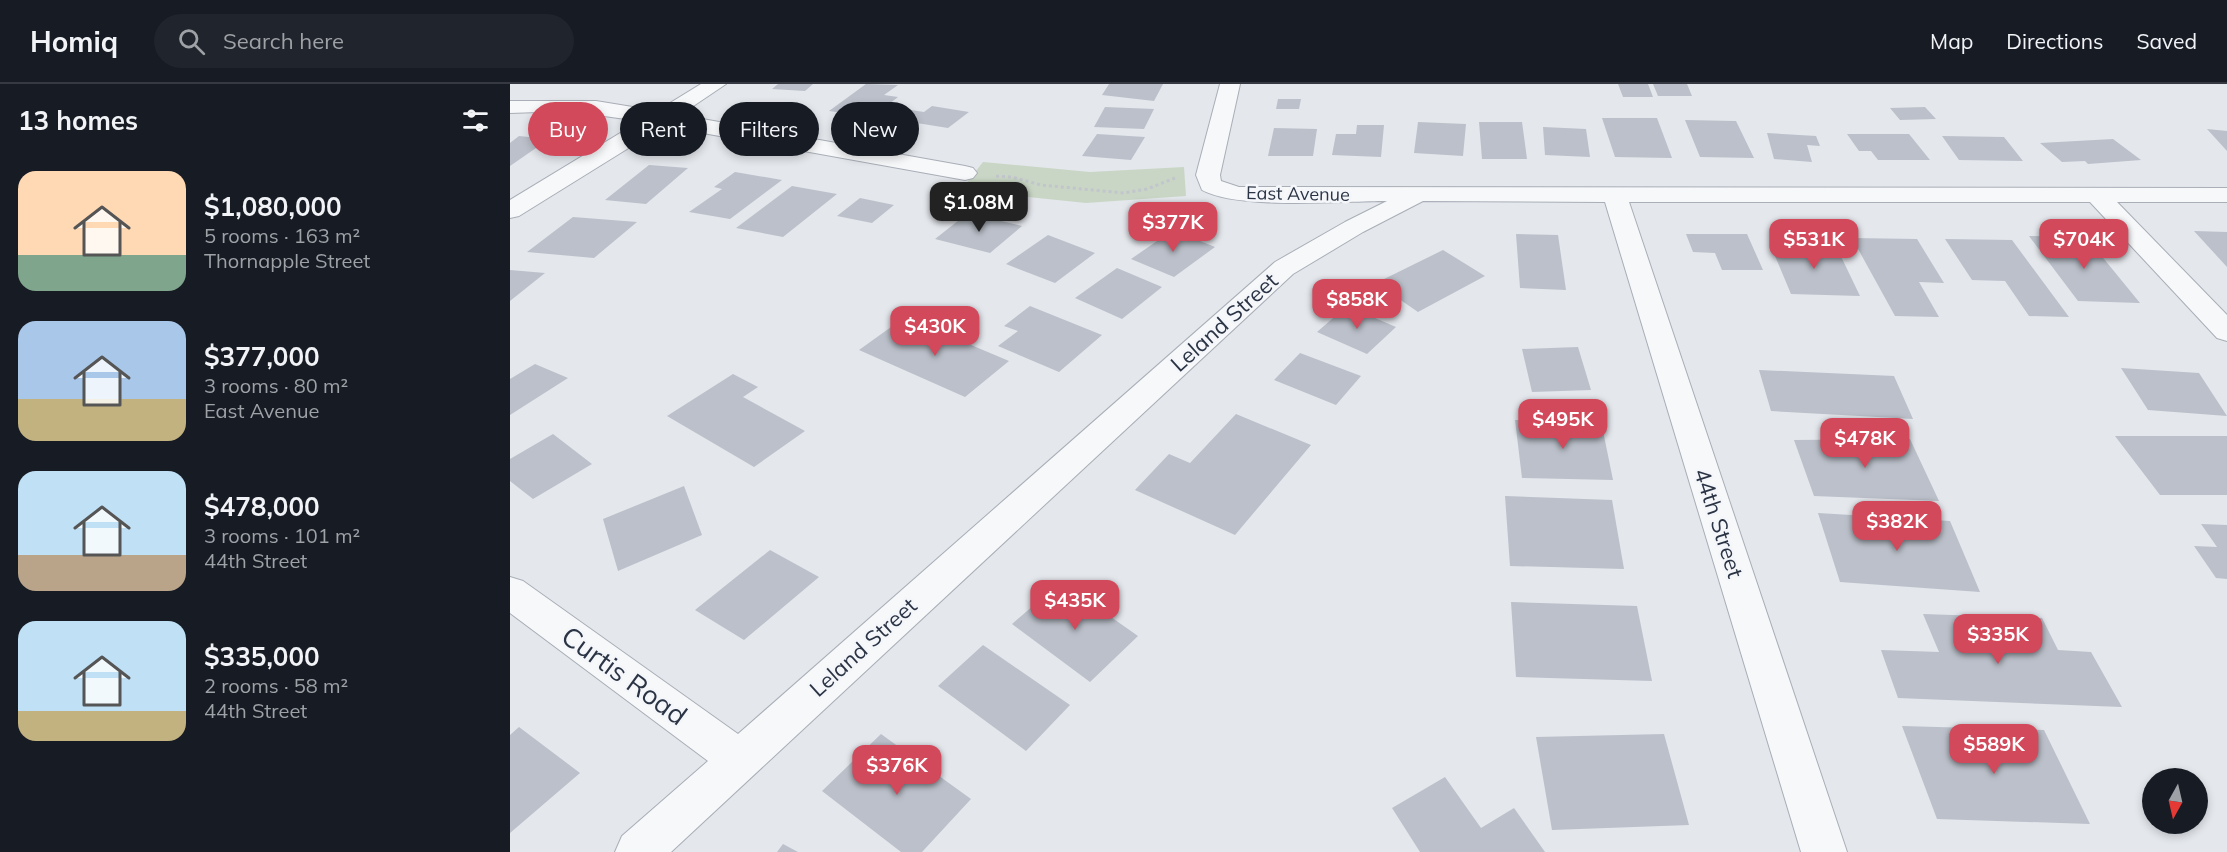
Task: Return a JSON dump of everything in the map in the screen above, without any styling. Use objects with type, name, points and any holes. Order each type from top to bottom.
[{"type":"street","points":[[686,102],[716,84]]},
{"type":"street","name":"East Avenue","points":[[1230,84],[1208,175],[1210,185],[1221,191],[1239,194],[1419,195]]},
{"type":"street","points":[[510,107],[568,105],[620,112]]},
{"type":"street","points":[[707,126],[965,173]]},
{"type":"street","points":[[510,211],[620,143]]},
{"type":"street","name":"Leland Street","points":[[638,852],[1284,268],[1354,227],[1419,195],[1614,193],[2227,195]]},
{"type":"street","name":"44th Street","points":[[1614,193],[1824,852]]},
{"type":"street","points":[[2096,194],[2227,332]]},
{"type":"street","name":"Curtis Road","points":[[510,592],[739,759]]},
{"type":"path","points":[[965,173],[971,178],[1015,177],[1047,186],[1128,194],[1152,189],[1178,177]]},
{"type":"green space","points":[[983,162],[1090,172],[1184,167],[1186,196],[1086,203],[961,190]]},
{"type":"building","points":[[778,84],[813,84],[805,91],[772,89]]},
{"type":"building","points":[[866,84],[898,85],[884,95],[898,97],[892,102],[841,102]]},
{"type":"building","points":[[1109,84],[1163,84],[1154,101],[1102,95]]},
{"type":"building","points":[[1618,84],[1648,84],[1653,97],[1623,97]]},
{"type":"building","points":[[1653,84],[1687,84],[1692,96],[1658,96]]},
{"type":"building","points":[[1278,99],[1301,99],[1299,109],[1276,109]]},
{"type":"building","points":[[932,106],[969,112],[948,128],[919,123],[919,111],[924,112]]},
{"type":"building","points":[[1105,107],[1154,109],[1144,129],[1094,127]]},
{"type":"building","points":[[1925,107],[1936,119],[1900,120],[1890,108]]},
{"type":"building","points":[[1602,118],[1657,118],[1672,158],[1615,157]]},
{"type":"building","points":[[1685,120],[1736,121],[1754,158],[1700,157]]},
{"type":"building","points":[[1418,122],[1466,124],[1463,156],[1414,153]]},
{"type":"building","points":[[1479,122],[1522,122],[1527,159],[1482,159]]},
{"type":"building","points":[[1357,125],[1384,125],[1381,157],[1332,155],[1336,134],[1356,134]]},
{"type":"building","points":[[1543,127],[1586,129],[1590,157],[1545,155]]},
{"type":"building","points":[[1274,128],[1317,129],[1313,156],[1268,156]]},
{"type":"building","points":[[2207,129],[2227,131],[2227,151]]},
{"type":"building","points":[[1767,133],[1816,136],[1820,146],[1807,145],[1812,162],[1774,159]]},
{"type":"building","points":[[1097,134],[1145,137],[1131,160],[1082,156]]},
{"type":"building","points":[[1847,134],[1909,134],[1930,160],[1878,160],[1871,151],[1859,151]]},
{"type":"building","points":[[519,136],[528,137],[528,154],[510,166],[510,143]]},
{"type":"building","points":[[1942,136],[2004,137],[2023,161],[1959,160]]},
{"type":"building","points":[[2113,139],[2141,160],[2088,164],[2085,161],[2062,162],[2040,143]]},
{"type":"building","points":[[649,165],[688,168],[646,204],[605,200]]},
{"type":"building","points":[[735,172],[782,180],[730,219],[689,212],[722,189],[714,187]]},
{"type":"building","points":[[792,186],[837,194],[783,237],[736,228]]},
{"type":"building","points":[[860,198],[894,205],[872,223],[837,216]]},
{"type":"building","points":[[968,213],[1022,226],[990,253],[935,239]]},
{"type":"building","points":[[573,217],[637,222],[594,258],[527,252]]},
{"type":"building","points":[[1173,230],[1215,247],[1174,277],[1131,259]]},
{"type":"building","points":[[2194,231],[2227,232],[2227,267]]},
{"type":"building","points":[[1516,234],[1558,235],[1566,290],[1520,288]]},
{"type":"building","points":[[1686,234],[1747,234],[1763,270],[1722,270],[1715,253],[1693,252]]},
{"type":"building","points":[[1048,235],[1095,253],[1055,283],[1006,264]]},
{"type":"building","points":[[2029,236],[2086,237],[2140,303],[2078,301]]},
{"type":"building","points":[[1852,238],[1917,239],[1944,283],[1919,282],[1939,317],[1895,316]]},
{"type":"building","points":[[1945,239],[2012,240],[2069,317],[2029,316],[2005,281],[1972,280]]},
{"type":"building","points":[[1770,244],[1836,246],[1860,296],[1791,294]]},
{"type":"building","points":[[1443,250],[1485,276],[1418,312],[1376,283]]},
{"type":"building","points":[[1117,268],[1162,287],[1122,319],[1075,298]]},
{"type":"building","points":[[510,270],[545,273],[510,301]]},
{"type":"building","points":[[1030,306],[1102,335],[1059,372],[998,346],[1018,331],[1004,326]]},
{"type":"building","points":[[1347,306],[1396,327],[1367,354],[1317,332]]},
{"type":"building","points":[[905,317],[1009,361],[965,397],[859,350]]},
{"type":"building","points":[[1578,347],[1591,390],[1532,392],[1522,349]]},
{"type":"building","points":[[1300,353],[1361,376],[1336,405],[1274,380]]},
{"type":"building","points":[[535,364],[568,378],[510,415],[510,379]]},
{"type":"building","points":[[2121,368],[2199,373],[2227,416],[2148,410]]},
{"type":"building","points":[[1759,370],[1894,376],[1913,419],[1771,411]]},
{"type":"building","points":[[733,374],[758,387],[743,397],[805,431],[754,467],[667,416]]},
{"type":"building","points":[[1236,414],[1311,445],[1235,535],[1135,490],[1169,454],[1190,463]]},
{"type":"building","points":[[1515,420],[1601,421],[1613,480],[1522,478]]},
{"type":"building","points":[[553,434],[592,464],[533,499],[510,481],[510,459]]},
{"type":"building","points":[[2115,436],[2227,436],[2227,495],[2160,495]]},
{"type":"building","points":[[1910,439],[1939,501],[1814,496],[1794,440]]},
{"type":"building","points":[[684,486],[702,535],[618,571],[603,519]]},
{"type":"building","points":[[1505,496],[1612,500],[1624,569],[1510,566]]},
{"type":"building","points":[[1818,513],[1950,521],[1980,592],[1840,582]]},
{"type":"building","points":[[2201,524],[2227,525],[2227,579],[2216,578],[2194,546],[2217,547]]},
{"type":"building","points":[[770,550],[819,577],[744,640],[695,610]]},
{"type":"building","points":[[1061,582],[1138,636],[1090,682],[1012,624]]},
{"type":"building","points":[[1511,602],[1637,606],[1652,681],[1516,677]]},
{"type":"building","points":[[1923,614],[2042,618],[2058,650],[2091,652],[2122,707],[1898,698],[1881,650],[1939,652]]},
{"type":"building","points":[[983,645],[1070,705],[1026,751],[938,686]]},
{"type":"building","points":[[1902,726],[2044,730],[2090,824],[1937,819]]},
{"type":"building","points":[[519,727],[580,773],[510,833],[510,735]]},
{"type":"building","points":[[881,734],[971,799],[922,852],[901,852],[822,791]]},
{"type":"building","points":[[1664,734],[1689,825],[1552,830],[1536,737]]},
{"type":"building","points":[[1445,777],[1481,828],[1514,808],[1545,852],[1420,852],[1392,808]]},
{"type":"building","points":[[783,844],[798,852],[777,852]]}]
